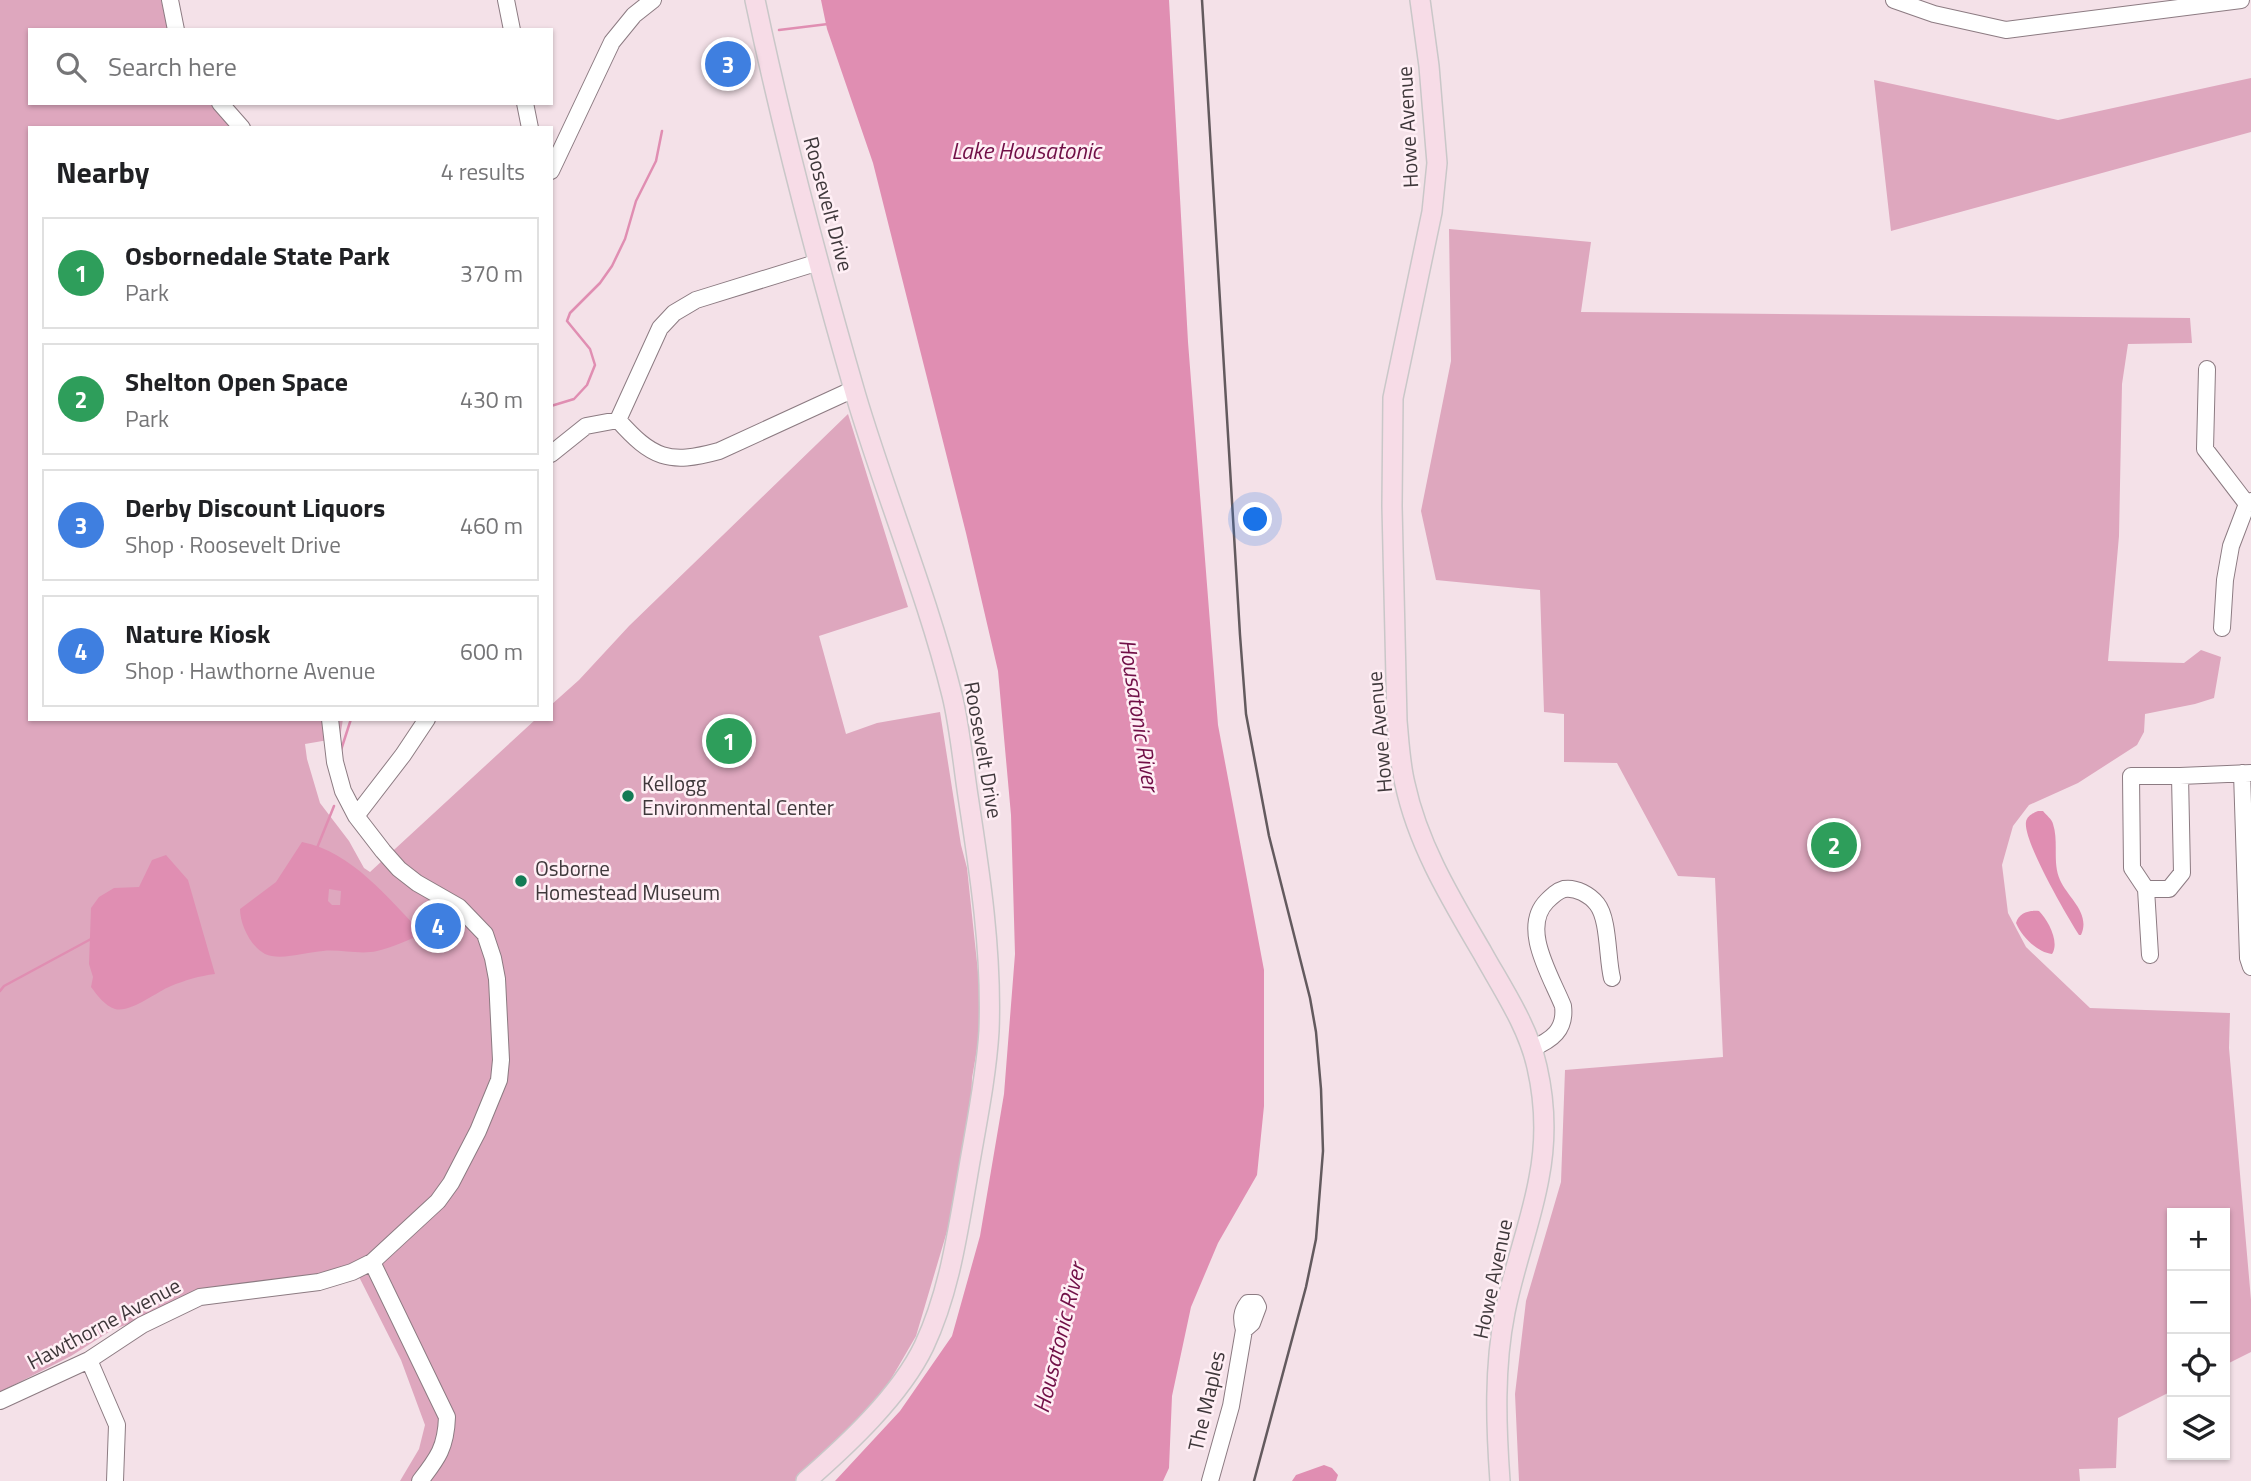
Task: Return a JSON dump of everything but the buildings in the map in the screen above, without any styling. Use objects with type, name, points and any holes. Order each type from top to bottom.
[{"type":"main road","name":"Roosevelt Drive","points":[[755,0],[803,204],[854,389],[887,494],[937,636],[954,701],[981,880],[990,968],[988,1035],[978,1111],[954,1256],[942,1304],[922,1349],[891,1395],[846,1446],[806,1481]]},
{"type":"main road","name":"Howe Avenue","points":[[1420,0],[1432,92],[1437,163],[1432,212],[1393,398],[1392,506],[1397,721],[1404,782],[1420,836],[1438,876],[1504,991],[1537,1066],[1543,1147],[1539,1179],[1505,1314],[1497,1387],[1500,1481]]},
{"type":"street","points":[[170,0],[176,28]]},
{"type":"street","points":[[506,0],[512,28]]},
{"type":"street","points":[[553,167],[605,54],[631,7],[653,0]]},
{"type":"street","points":[[1894,0],[1935,7],[2006,30],[2241,0]]},
{"type":"street","points":[[222,105],[240,126]]},
{"type":"street","points":[[525,105],[530,126]]},
{"type":"street","points":[[618,420],[660,328],[674,313],[696,300],[819,262]]},
{"type":"street","points":[[2207,369],[2205,449],[2249,503],[2231,547],[2225,580],[2222,628]]},
{"type":"street","points":[[618,420],[639,442],[656,454],[667,457],[702,456],[719,451],[854,389]]},
{"type":"street","points":[[553,452],[586,426],[618,420]]},
{"type":"street","name":"Hawthorne Avenue","points":[[0,1401],[89,1360],[142,1325],[200,1297],[319,1282],[352,1272],[372,1262],[421,1218],[452,1183],[478,1131],[499,1080],[502,1041],[497,979],[485,934],[459,908],[399,869],[356,816],[343,791],[335,762],[330,721]]},
{"type":"street","points":[[356,816],[426,721]]},
{"type":"street","points":[[2150,955],[2146,889],[2132,868],[2131,776],[2247,773],[2248,957],[2251,967]]},
{"type":"street","points":[[2146,889],[2169,889],[2182,873],[2180,776]]},
{"type":"street","points":[[1531,1049],[1555,1037],[1561,1028],[1564,1015],[1563,1006],[1536,939],[1535,926],[1537,914],[1556,893],[1567,888],[1576,890],[1597,904],[1603,917],[1612,978]]},
{"type":"street","points":[[372,1262],[447,1418],[446,1438],[439,1458],[420,1481]]},
{"type":"street","name":"The Maples","points":[[1210,1481],[1231,1406],[1244,1330]]},
{"type":"street","points":[[89,1360],[117,1425],[115,1481]]},
{"type":"shaded area","points":[[0,0],[161,0],[168,28],[28,28],[28,105],[215,105],[231,126],[28,126],[28,721],[343,721],[340,738],[305,744],[307,759],[320,803],[349,841],[364,868],[370,872],[534,721],[553,721],[553,703],[848,414],[908,607],[819,636],[846,734],[877,723],[940,712],[967,868],[980,991],[980,1032],[955,1211],[916,1336],[876,1405],[799,1481],[400,1481],[419,1449],[425,1425],[401,1360],[352,1263],[327,1272],[185,1303],[112,1330],[71,1356],[0,1392]]},
{"type":"shaded area","points":[[2251,78],[2251,132],[1891,231],[1874,80],[2058,120]]},
{"type":"shaded area","points":[[1449,229],[1591,242],[1581,312],[2190,318],[2192,343],[2128,344],[2122,384],[2119,536],[2108,661],[2184,663],[2201,650],[2221,657],[2214,698],[2145,714],[2144,732],[2137,745],[2078,783],[2029,805],[2013,826],[2002,865],[2008,913],[2026,947],[2090,1008],[2230,1013],[2229,1048],[2251,1300],[2251,1352],[2230,1362],[2230,1208],[2167,1208],[2167,1394],[2118,1418],[2116,1468],[2079,1469],[2080,1481],[1519,1481],[1515,1394],[1526,1301],[1561,1182],[1565,1070],[1723,1057],[1715,878],[1678,876],[1617,763],[1564,762],[1564,714],[1544,712],[1540,590],[1436,580],[1421,511],[1451,361]]},
{"type":"water","name":"Lake Housatonic","points":[[821,0],[1169,0],[1188,342],[1218,725],[1264,970],[1264,1106],[1257,1175],[1218,1243],[1191,1307],[1172,1396],[1169,1468],[1163,1481],[835,1481],[900,1411],[952,1336],[980,1236],[1004,1094],[1015,954],[1011,815],[998,671],[873,163],[827,29]]},
{"type":"water","points":[[2043,811],[2052,822],[2056,838],[2058,873],[2081,913],[2081,935],[2056,896],[2031,845],[2026,822],[2029,816]]},
{"type":"water","points":[[302,842],[320,847],[368,878],[422,933],[394,946],[370,952],[330,951],[278,957],[265,954],[247,934],[240,909],[276,882]],"holes":[[[329,889],[341,891],[340,905],[332,905],[328,901]]]},
{"type":"water","points":[[166,855],[188,880],[215,974],[182,982],[128,1008],[111,1008],[91,987],[91,908],[99,897],[114,888],[139,887],[152,860]]},
{"type":"water","points":[[2039,911],[2054,937],[2052,954],[2031,943],[2016,923],[2025,913]]},
{"type":"water","points":[[1324,1465],[1332,1468],[1338,1475],[1336,1481],[1292,1481],[1296,1475]]},
{"type":"waterway","points":[[779,30],[828,24]]},
{"type":"waterway","points":[[553,405],[574,399],[587,385],[595,365],[590,349],[567,321],[570,313],[600,283],[612,266],[625,239],[636,201],[656,161],[662,131]]},
{"type":"waterway","points":[[341,750],[350,721]]},
{"type":"waterway","points":[[317,848],[334,806]]},
{"type":"waterway","points":[[0,991],[4,986],[91,939]]},
{"type":"railway","points":[[1202,0],[1246,714],[1269,836],[1310,998],[1321,1089],[1323,1151],[1316,1239],[1306,1287],[1254,1481]]},
{"type":"place","name":"Derby Discount Liquors","points":[[728,64]]},
{"type":"place","name":"Osbornedale State Park","points":[[729,741]]},
{"type":"place","name":"Kellogg Environmental Center","points":[[628,796]]},
{"type":"place","name":"Shelton Open Space","points":[[1834,845]]},
{"type":"place","name":"Osborne Homestead Museum","points":[[521,881]]},
{"type":"place","name":"Nature Kiosk","points":[[438,926]]},
{"type":"water label","name":"Housatonic River","points":[[1139,715]]},
{"type":"water label","name":"Housatonic River","points":[[1059,1338]]}]
